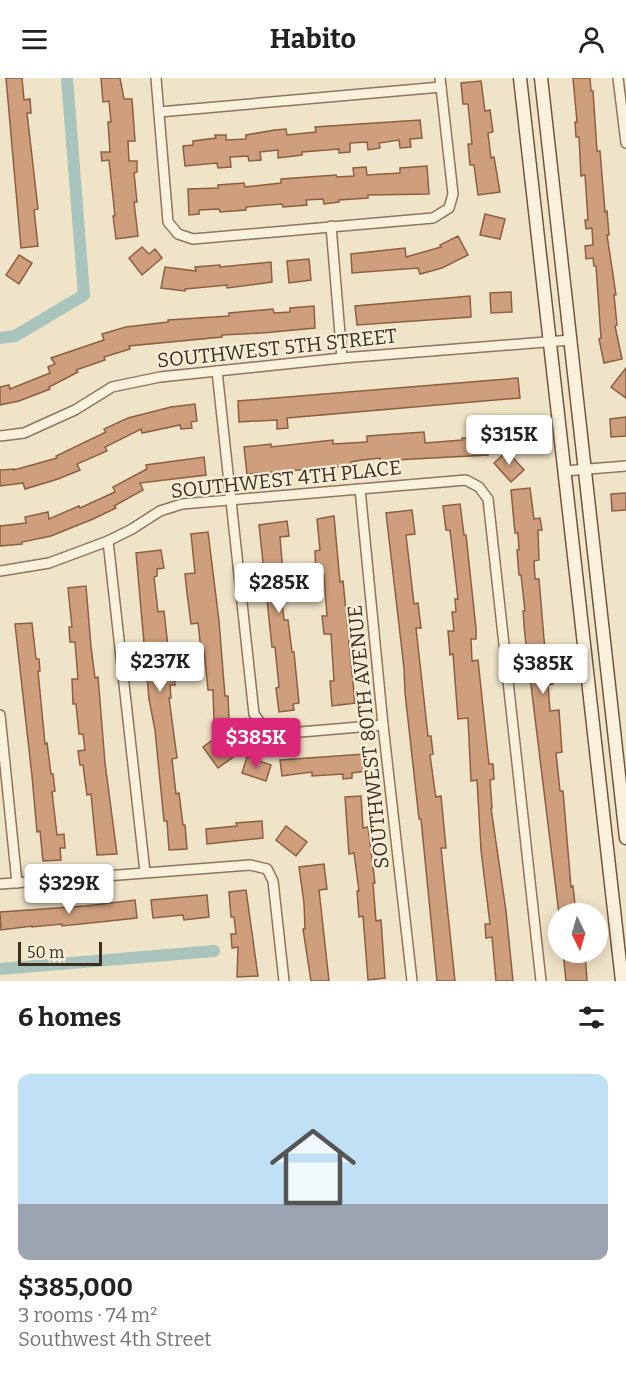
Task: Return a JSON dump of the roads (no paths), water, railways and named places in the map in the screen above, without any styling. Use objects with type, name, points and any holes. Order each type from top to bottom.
[{"type":"street","points":[[156,78],[168,222],[178,234],[193,239],[432,218],[449,208],[453,194],[440,83],[159,112]]},
{"type":"street","points":[[520,78],[622,981]]},
{"type":"street","points":[[542,78],[626,838]]},
{"type":"street","points":[[618,78],[626,141]]},
{"type":"street","points":[[331,226],[342,358]]},
{"type":"street","name":"SOUTHWEST 5TH STREET","points":[[0,436],[24,433],[75,410],[112,387],[160,377],[342,358],[571,340]]},
{"type":"street","points":[[217,371],[254,714],[264,728],[277,734],[383,725]]},
{"type":"street","points":[[564,471],[626,466]]},
{"type":"street","name":"SOUTHWEST 4TH PLACE","points":[[0,571],[49,562],[108,541],[160,511],[182,504],[466,480],[479,487],[488,499],[541,981]]},
{"type":"street","name":"SOUTHWEST 80TH AVENUE","points":[[360,489],[383,725],[412,981]]},
{"type":"street","points":[[108,541],[145,872]]},
{"type":"street","points":[[0,715],[17,882]]},
{"type":"street","points":[[0,884],[250,865],[267,869],[273,881],[284,981]]},
{"type":"waterway","points":[[0,338],[15,336],[84,295],[67,78]]},
{"type":"waterway","points":[[0,969],[214,951]]}]
